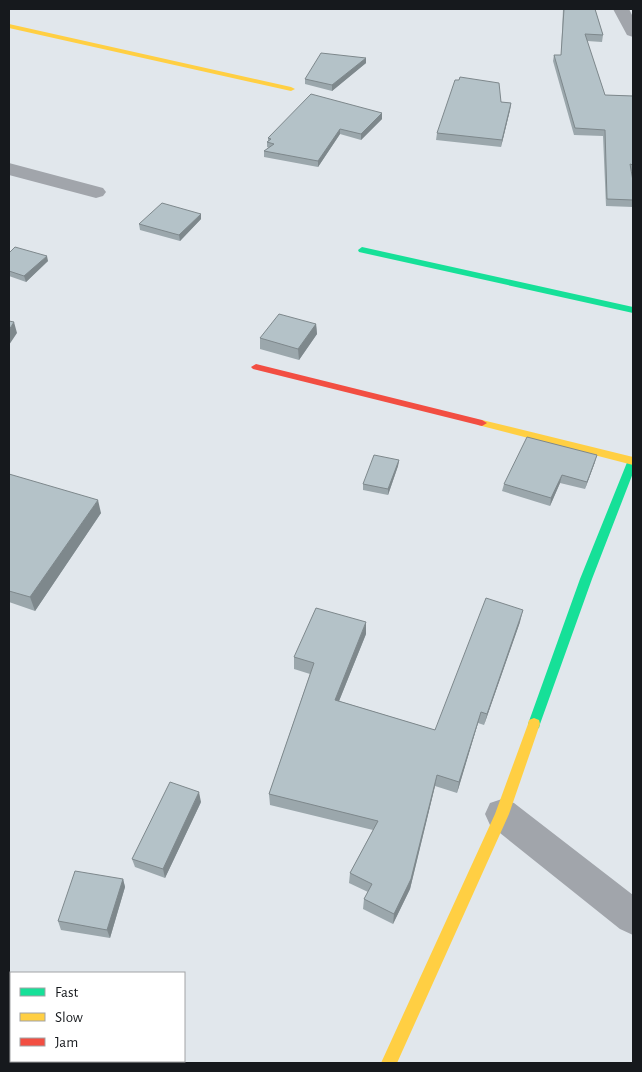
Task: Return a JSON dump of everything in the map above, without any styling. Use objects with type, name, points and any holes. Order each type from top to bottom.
[{"type":"street","points":[[621,9],[633,32]]},
{"type":"street","points":[[9,26],[291,89]]},
{"type":"street","points":[[9,169],[96,192]]},
{"type":"street","points":[[362,250],[633,310]]},
{"type":"street","points":[[256,367],[633,461],[586,579],[502,814],[389,1063]]},
{"type":"street","points":[[502,814],[633,917]]},
{"type":"building","points":[[564,9],[595,9],[603,35],[585,34],[605,95],[633,96],[633,165],[630,164],[633,181],[633,200],[607,199],[605,130],[575,128],[554,55],[561,55]]},
{"type":"building","points":[[321,53],[366,58],[332,85],[305,79]]},
{"type":"building","points":[[460,77],[499,83],[501,102],[511,103],[502,140],[437,133],[455,80],[459,80]]},
{"type":"building","points":[[311,94],[382,113],[361,134],[340,129],[318,161],[264,151],[274,144],[267,142],[271,139],[268,138]]},
{"type":"building","points":[[162,203],[201,214],[179,235],[139,224]]},
{"type":"building","points":[[15,247],[47,256],[24,276],[9,271],[9,253]]},
{"type":"building","points":[[279,314],[316,324],[298,349],[260,338]]},
{"type":"building","points":[[9,321],[14,322],[9,330]]},
{"type":"building","points":[[527,437],[597,455],[587,482],[562,475],[551,498],[504,484]]},
{"type":"building","points":[[374,455],[399,460],[388,489],[363,484]]},
{"type":"building","points":[[9,474],[98,500],[30,597],[9,591]]},
{"type":"building","points":[[486,598],[523,610],[487,714],[481,712],[459,782],[437,775],[411,879],[394,914],[364,899],[372,884],[350,873],[378,821],[269,794],[314,663],[294,657],[316,608],[366,622],[335,700],[435,730]]},
{"type":"building","points":[[170,782],[199,792],[163,869],[132,859]]},
{"type":"building","points":[[75,871],[123,879],[107,930],[58,921]]},
{"type":"traffic: fast","points":[[362,250],[633,310]]},
{"type":"traffic: fast","points":[[534,724],[586,579],[633,460]]},
{"type":"traffic: slow","points":[[9,26],[291,89]]},
{"type":"traffic: slow","points":[[482,423],[633,461]]},
{"type":"traffic: slow","points":[[389,1063],[502,814],[534,724]]},
{"type":"traffic: jam","points":[[256,367],[482,423]]}]
